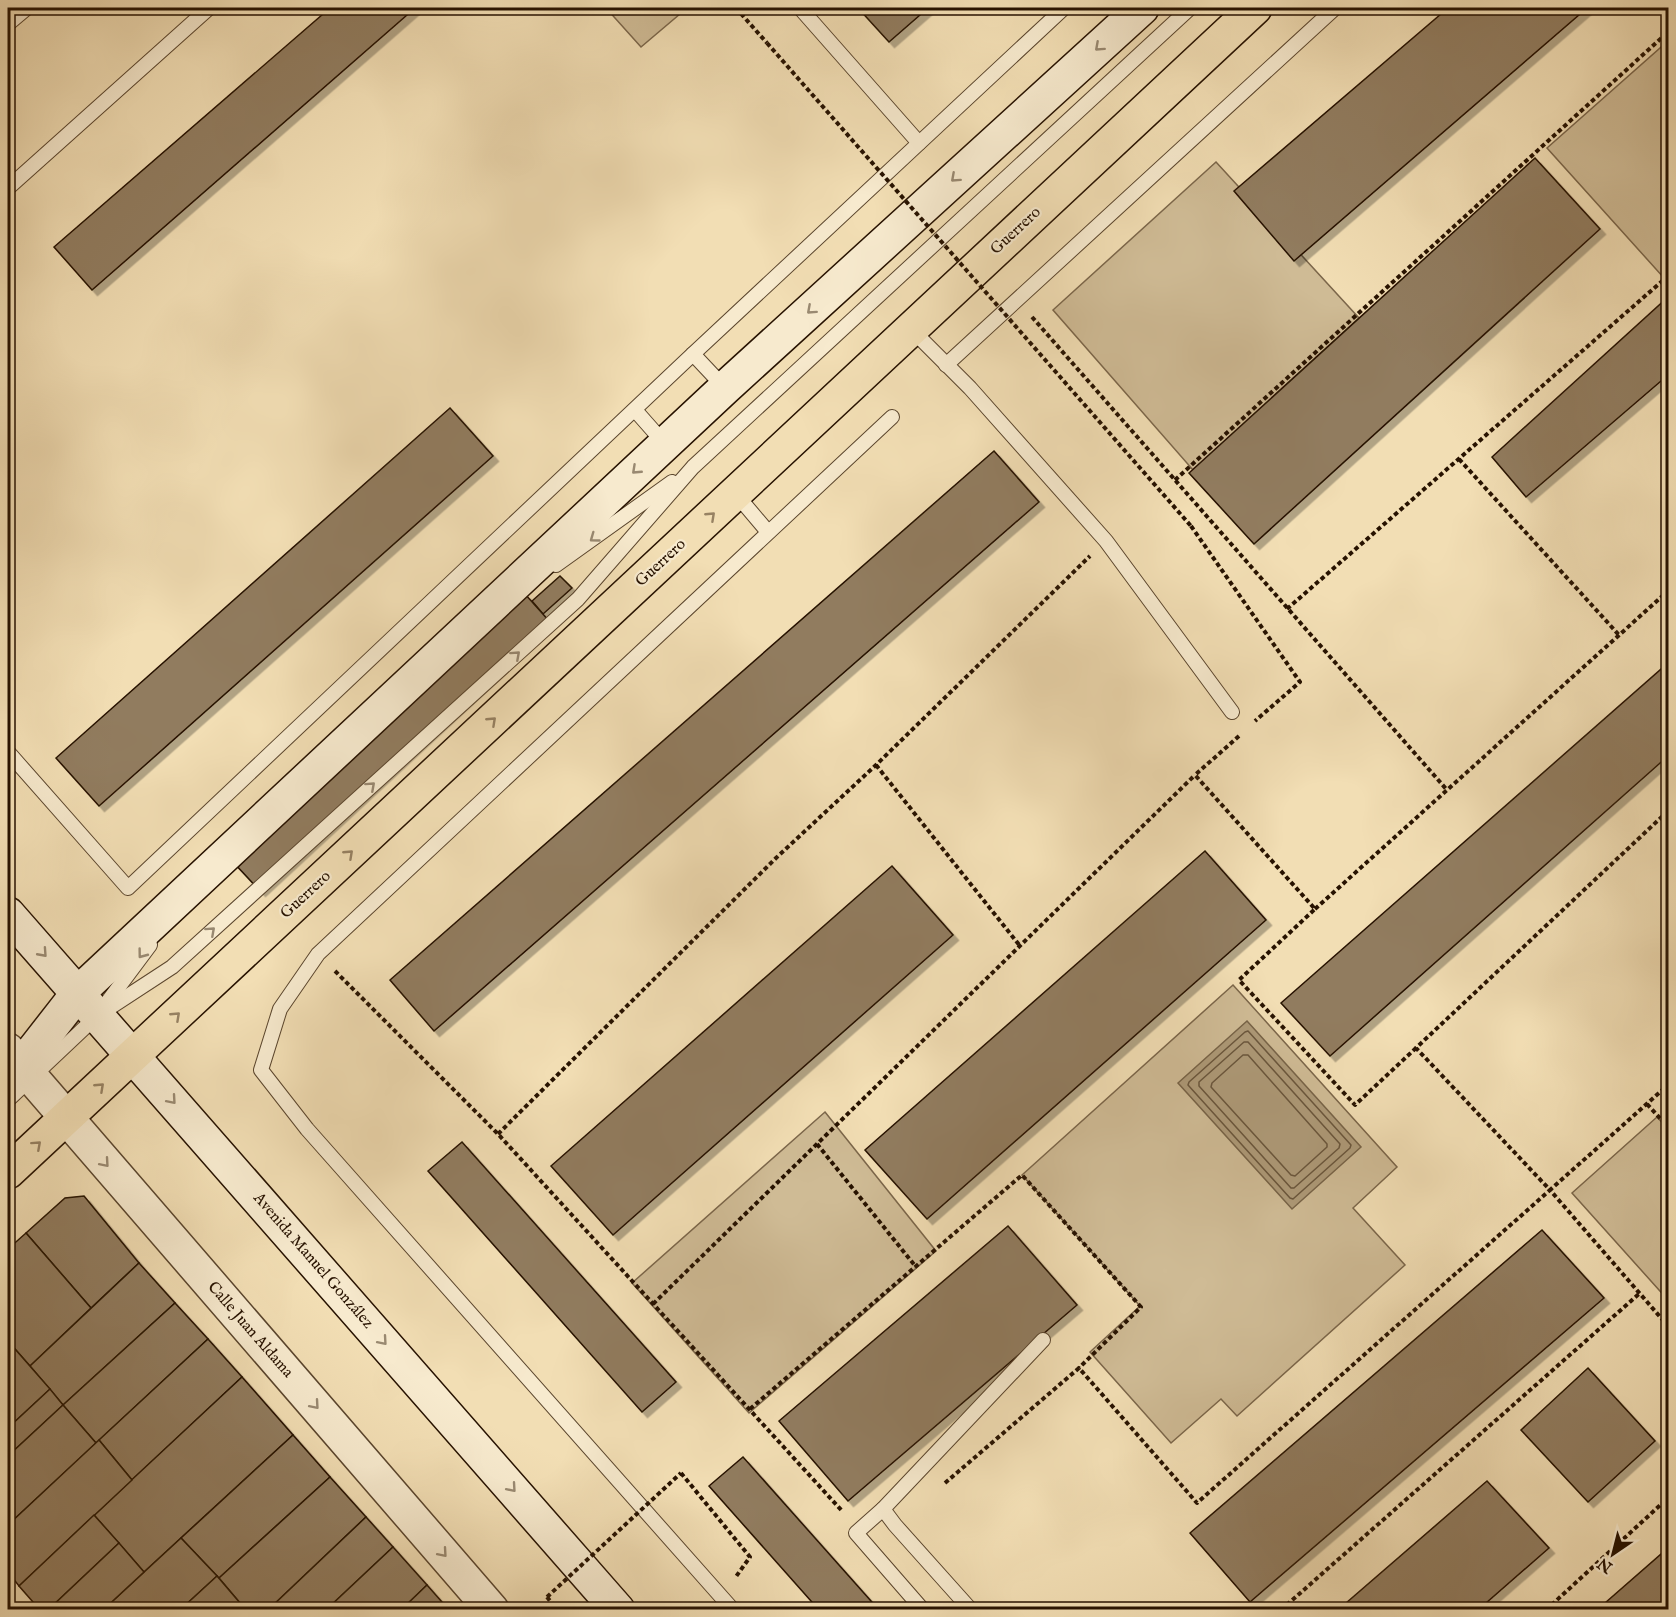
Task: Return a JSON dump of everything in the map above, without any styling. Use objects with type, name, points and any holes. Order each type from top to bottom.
[{"type":"main road","points":[[17,1068],[88,1004],[665,444],[1142,8]]},
{"type":"main road","name":"Guerrero","points":[[8,1172],[1255,8]]},
{"type":"main road","name":"Avenida Manuel González","points":[[8,914],[618,1610]]},
{"type":"main road","name":"Calle Juan Aldama","points":[[17,1068],[66,1119],[492,1610]]},
{"type":"lane","points":[[8,24],[27,8]]},
{"type":"lane","points":[[8,188],[209,8]]},
{"type":"lane","points":[[800,8],[919,142]]},
{"type":"lane","points":[[8,752],[128,888],[693,354],[1064,8]]},
{"type":"lane","points":[[88,1004],[172,967],[578,598],[693,467],[1190,8]]},
{"type":"lane","points":[[946,365],[1335,8]]},
{"type":"lane","points":[[911,329],[970,388],[1106,541],[1232,712]]},
{"type":"lane","points":[[693,354],[725,388]]},
{"type":"lane","points":[[635,410],[665,444]]},
{"type":"lane","points":[[733,1610],[307,1129],[261,1070],[280,1009],[318,954],[892,417]]},
{"type":"lane","points":[[88,1004],[552,568],[693,467]]},
{"type":"lane","points":[[735,494],[768,532]]},
{"type":"lane","points":[[8,1100],[17,1068]]},
{"type":"lane","points":[[923,1610],[856,1533],[883,1509],[1043,1340]]},
{"type":"lane","points":[[883,1509],[971,1610]]},
{"type":"path","points":[[653,1304],[1195,775],[1300,682],[1191,526],[736,8]]},
{"type":"path","points":[[1176,480],[1668,32]]},
{"type":"path","points":[[1287,609],[1668,276]]},
{"type":"path","points":[[1016,301],[1447,790]]},
{"type":"path","points":[[1459,459],[1619,635]]},
{"type":"path","points":[[498,1134],[776,858],[876,765],[1106,541]]},
{"type":"path","points":[[1668,591],[1239,980],[1355,1105],[1668,811]]},
{"type":"path","points":[[876,765],[1020,946]]},
{"type":"path","points":[[1195,775],[1315,909]]},
{"type":"path","points":[[318,954],[498,1134],[860,1530]]},
{"type":"path","points":[[1416,1048],[1550,1190],[1668,1326]]},
{"type":"path","points":[[1079,1368],[1197,1503],[1668,1085]]},
{"type":"path","points":[[1647,1104],[1668,1127]]},
{"type":"path","points":[[817,1144],[916,1267]]},
{"type":"path","points":[[750,1409],[1022,1175],[1141,1306],[1079,1368],[939,1488]]},
{"type":"path","points":[[1281,1610],[1640,1293]]},
{"type":"path","points":[[557,1610],[547,1597],[681,1473],[750,1557]]},
{"type":"path","points":[[1546,1610],[1668,1498]]},
{"type":"shaded area","points":[[606,8],[687,8],[641,47]]},
{"type":"shaded area","points":[[1668,41],[1668,275],[1664,278],[1547,148]]},
{"type":"shaded area","points":[[1216,162],[1359,318],[1193,470],[1053,310]]},
{"type":"shaded area","points":[[1233,985],[1397,1167],[1353,1208],[1405,1265],[1237,1416],[1221,1399],[1171,1443],[1090,1352],[1140,1306],[1022,1175]]},
{"type":"shaded area","points":[[825,1112],[936,1251],[749,1413],[632,1283]]},
{"type":"shaded area","points":[[1657,1117],[1668,1129],[1668,1300],[1572,1193]]},
{"type":"water","points":[[1247,1021],[1361,1147],[1292,1209],[1178,1083]]},
{"type":"building","points":[[330,8],[415,8],[92,290],[54,247]]},
{"type":"building","points":[[858,8],[928,8],[889,42]]},
{"type":"building","points":[[1448,8],[1587,8],[1294,261],[1234,191]]},
{"type":"building","points":[[1535,158],[1600,229],[1254,544],[1189,473]]},
{"type":"building","points":[[1668,297],[1668,375],[1526,497],[1492,457]]},
{"type":"building","points":[[450,408],[493,456],[99,806],[56,758]]},
{"type":"building","points":[[994,451],[1039,502],[434,1031],[390,980]]},
{"type":"building","points":[[560,576],[572,588],[543,614],[532,601]]},
{"type":"building","points":[[525,594],[550,622],[260,891],[234,863]]},
{"type":"building","points":[[1668,663],[1668,756],[1330,1056],[1281,1003]]},
{"type":"building","points":[[1205,851],[1266,920],[927,1219],[865,1150]]},
{"type":"building","points":[[892,866],[953,935],[613,1235],[551,1166]]},
{"type":"building","points":[[462,1142],[676,1382],[642,1412],[428,1171]]},
{"type":"building","points":[[84,1196],[139,1263],[91,1308],[26,1233],[65,1198]]},
{"type":"building","points":[[1008,1226],[1077,1305],[848,1501],[779,1421]]},
{"type":"building","points":[[1542,1230],[1604,1298],[1250,1602],[1190,1533]]},
{"type":"building","points":[[26,1233],[91,1308],[30,1366],[8,1341],[8,1249]]},
{"type":"building","points":[[139,1263],[175,1303],[63,1405],[30,1366]]},
{"type":"building","points":[[175,1303],[208,1339],[96,1443],[63,1405]]},
{"type":"building","points":[[208,1339],[242,1377],[132,1480],[99,1440]]},
{"type":"building","points":[[8,1341],[50,1389],[8,1428]]},
{"type":"building","points":[[1588,1368],[1655,1441],[1588,1502],[1521,1430]]},
{"type":"building","points":[[242,1377],[293,1435],[144,1572],[94,1515]]},
{"type":"building","points":[[50,1389],[63,1405],[8,1456],[8,1428]]},
{"type":"building","points":[[63,1405],[96,1443],[8,1525],[8,1456]]},
{"type":"building","points":[[293,1435],[330,1477],[219,1578],[181,1538]]},
{"type":"building","points":[[99,1440],[132,1480],[19,1586],[8,1572],[8,1525]]},
{"type":"building","points":[[743,1457],[879,1610],[819,1610],[709,1486]]},
{"type":"building","points":[[330,1477],[366,1517],[268,1610],[246,1610],[219,1578]]},
{"type":"building","points":[[1487,1481],[1549,1548],[1478,1610],[1338,1610]]},
{"type":"building","points":[[94,1515],[119,1543],[48,1610],[40,1610],[19,1586]]},
{"type":"building","points":[[366,1517],[393,1547],[326,1610],[268,1610]]},
{"type":"building","points":[[181,1538],[217,1576],[180,1610],[103,1610]]},
{"type":"building","points":[[119,1543],[144,1572],[103,1610],[48,1610]]},
{"type":"building","points":[[393,1547],[427,1585],[401,1610],[326,1610]]},
{"type":"building","points":[[1668,1548],[1668,1610],[1597,1610]]},
{"type":"building","points":[[217,1576],[246,1610],[180,1610]]},
{"type":"building","points":[[427,1585],[449,1610],[401,1610]]}]
